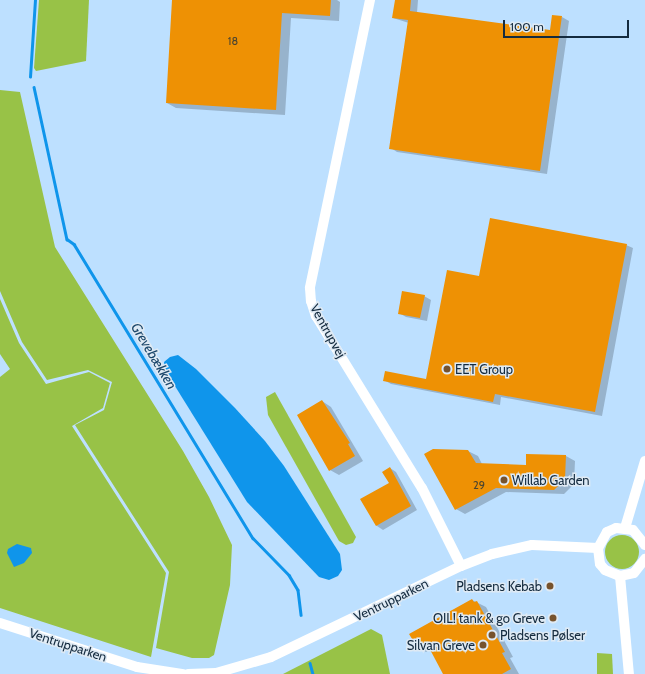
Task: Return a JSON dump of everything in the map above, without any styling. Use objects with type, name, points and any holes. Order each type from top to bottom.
[{"type":"street","name":"Ventrupvej","points":[[370,0],[310,288],[311,301],[316,316],[415,476],[461,566]]},
{"type":"street","points":[[625,528],[645,461]]},
{"type":"street","points":[[645,545],[639,534],[625,528],[607,532],[598,548],[599,560],[605,570],[620,576],[634,573],[645,559]]},
{"type":"street","name":"Ventrupparken","points":[[188,674],[216,673],[271,657],[461,566],[492,554],[532,545],[598,548]]},
{"type":"street","points":[[620,576],[629,674]]},
{"type":"street","name":"Ventrupparken","points":[[0,623],[137,667],[183,674]]},
{"type":"green space","points":[[39,0],[89,0],[86,61],[36,71],[34,68]]},
{"type":"green space","points":[[0,90],[20,92],[55,247],[183,451],[209,497],[232,545],[230,585],[214,655],[209,658],[192,658],[156,648],[169,572],[75,425],[104,410],[112,382],[88,370],[47,380],[22,342],[0,291]]},
{"type":"green space","points":[[0,299],[19,343],[46,384],[89,372],[110,383],[103,408],[72,426],[166,573],[151,657],[0,608],[0,377],[10,369],[0,354]]},
{"type":"green space","points":[[275,392],[356,537],[353,543],[346,545],[339,541],[268,415],[266,397]]},
{"type":"green space","points":[[622,535],[634,540],[639,552],[634,564],[622,569],[610,564],[605,552],[610,540]]},
{"type":"green space","points":[[371,629],[382,635],[390,674],[283,674]]},
{"type":"green space","points":[[597,653],[612,654],[613,674],[597,674]]},
{"type":"water","points":[[178,355],[196,369],[235,408],[265,441],[284,466],[340,554],[342,570],[338,576],[329,580],[319,577],[247,502],[165,370],[164,362],[170,357]]},
{"type":"water","points":[[17,544],[31,548],[32,553],[24,563],[14,567],[7,553],[8,549]]},
{"type":"building","points":[[172,0],[331,0],[330,16],[282,13],[276,110],[166,103]]},
{"type":"building","points":[[395,0],[411,0],[410,11],[550,30],[552,15],[562,16],[540,171],[389,149],[408,20],[392,18]]},
{"type":"building","points":[[490,218],[627,244],[595,412],[495,394],[493,402],[383,381],[385,371],[426,379],[447,270],[479,276]]},
{"type":"building","points":[[402,291],[425,295],[420,318],[398,314]]},
{"type":"building","points":[[322,400],[350,443],[348,444],[355,456],[329,471],[297,415]]},
{"type":"building","points":[[433,449],[468,450],[476,463],[526,465],[526,454],[566,455],[565,479],[554,490],[496,488],[455,510],[424,454]]},
{"type":"building","points":[[390,467],[411,506],[376,526],[360,499],[389,483],[382,472]]},
{"type":"building","points":[[472,599],[474,602],[477,601],[505,652],[502,653],[511,669],[502,674],[443,674],[426,642],[417,647],[409,634]]},
{"type":"waterway","name":"Grevebækken","points":[[30,77],[35,0]]},
{"type":"waterway","name":"Grevebækken","points":[[34,87],[67,239],[74,244],[253,538],[289,575],[298,590],[301,615]]},
{"type":"waterway","name":"Grevebækken","points":[[310,663],[313,674]]},
{"type":"place","name":"EET Group","points":[[447,369]]},
{"type":"place","name":"Willab Garden","points":[[504,480]]},
{"type":"place","name":"Pladsens Kebab","points":[[550,586]]},
{"type":"place","name":"OIL! tank & go Greve","points":[[553,618]]},
{"type":"place","name":"Pladsens Pølser","points":[[492,635]]},
{"type":"place","name":"Silvan Greve","points":[[483,645]]}]
